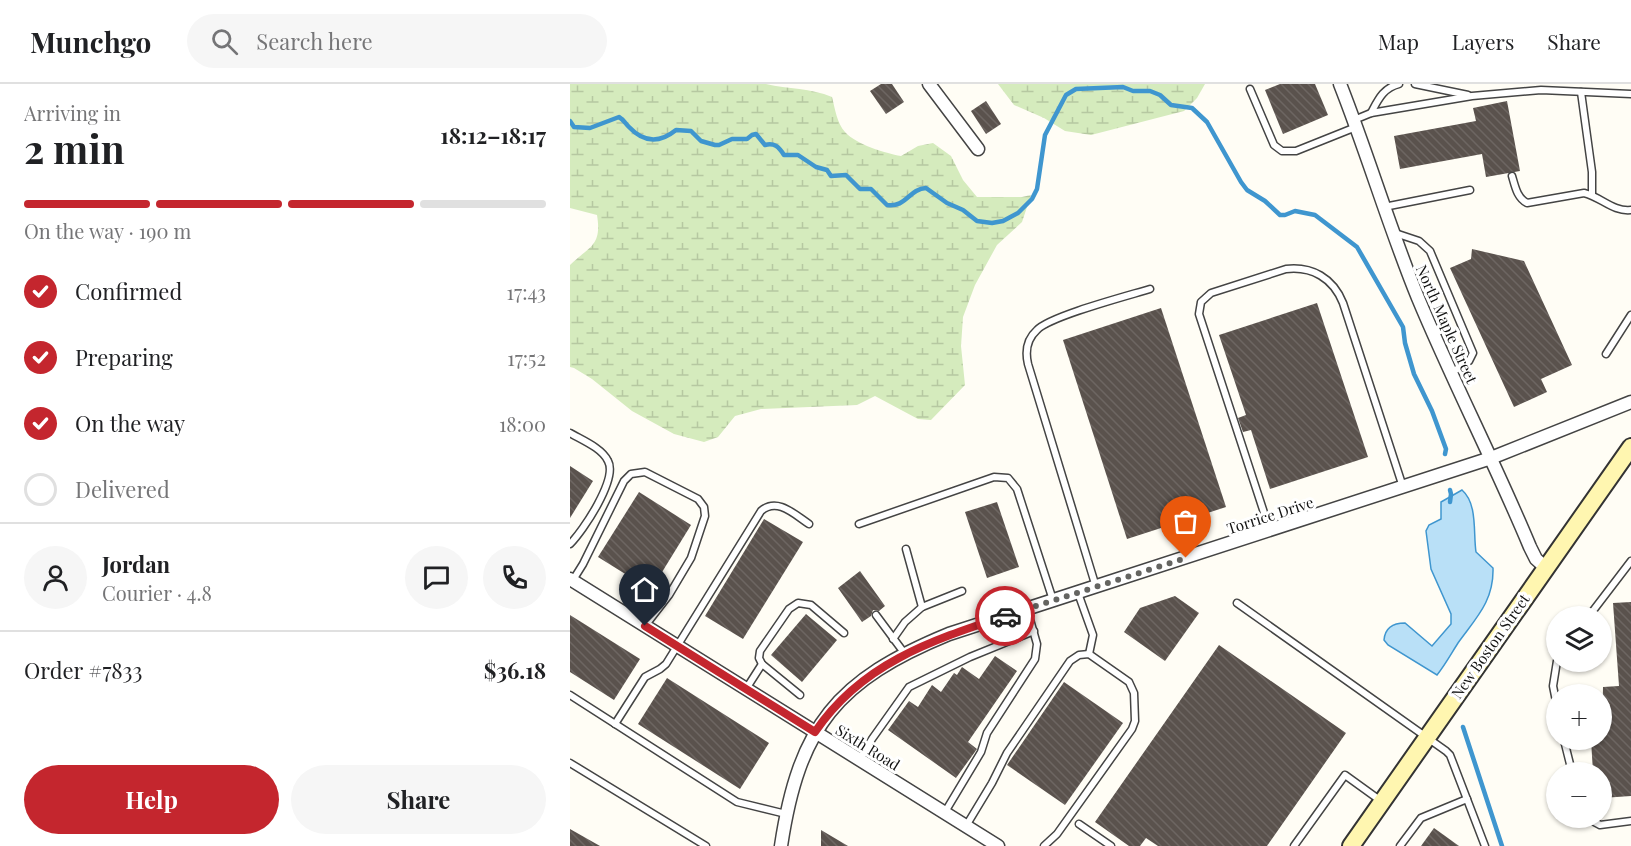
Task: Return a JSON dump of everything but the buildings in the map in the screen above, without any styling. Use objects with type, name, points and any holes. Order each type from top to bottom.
[{"type":"main road","name":"New Boston Street","points":[[1351,846],[1545,567],[1630,450]]},
{"type":"street","points":[[928,84],[978,149]]},
{"type":"street","name":"North Maple Street","points":[[1340,84],[1392,232],[1451,372],[1533,554],[1545,567]]},
{"type":"street","name":"Torrice Drive","points":[[781,846],[786,814],[798,770],[815,732],[845,695],[866,678],[904,654],[950,634],[1491,458],[1631,402]]},
{"type":"street","name":"Sixth Road","points":[[571,579],[998,846]]},
{"type":"lane","points":[[1371,113],[1386,90],[1399,84]]},
{"type":"lane","points":[[1415,84],[1472,96]]},
{"type":"lane","points":[[1251,89],[1273,141],[1282,151],[1296,151],[1371,113],[1472,96],[1541,90],[1631,94]]},
{"type":"lane","points":[[1581,92],[1592,172],[1592,195]]},
{"type":"lane","points":[[1512,176],[1519,196],[1527,202],[1580,193],[1592,195],[1616,208],[1631,210]]},
{"type":"lane","points":[[1384,208],[1470,190]]},
{"type":"lane","points":[[1392,232],[1419,241],[1430,251],[1473,353],[1469,361],[1451,372]]},
{"type":"lane","points":[[1270,531],[1199,314],[1201,302],[1211,293],[1286,269],[1306,269],[1329,281],[1343,303],[1403,488]]},
{"type":"lane","points":[[1096,587],[1028,364],[1027,351],[1034,333],[1044,324],[1150,289]]},
{"type":"lane","points":[[1606,354],[1631,315]]},
{"type":"lane","points":[[570,433],[604,454],[611,469],[609,482],[585,525],[570,544]]},
{"type":"lane","points":[[571,579],[583,564],[624,481],[631,474],[645,472],[698,499],[704,507],[705,516],[691,558],[669,595],[645,626]]},
{"type":"lane","points":[[859,524],[993,477],[1008,478],[1017,489],[1053,601]]},
{"type":"lane","points":[[615,724],[645,677],[664,666],[761,510],[770,505],[780,506],[808,524]]},
{"type":"lane","points":[[906,549],[922,607]]},
{"type":"lane","points":[[1597,606],[1631,561]]},
{"type":"lane","points":[[893,639],[905,622],[922,607],[962,591]]},
{"type":"lane","points":[[1078,593],[1093,635],[1089,654]]},
{"type":"lane","points":[[800,695],[762,664],[759,658],[760,651],[789,609],[798,603],[811,605],[844,633]]},
{"type":"lane","points":[[1237,603],[1450,755],[1485,846]]},
{"type":"lane","points":[[944,813],[981,752],[987,733],[1035,659],[1038,648],[1027,609]]},
{"type":"lane","points":[[876,615],[904,654]]},
{"type":"lane","points":[[860,760],[872,739],[910,686],[970,657],[1034,631]]},
{"type":"lane","points":[[966,826],[1007,753],[1070,661],[1079,655],[1089,654],[1132,685],[1135,721],[1132,729],[1058,832],[1044,846]]},
{"type":"lane","points":[[746,690],[762,664]]},
{"type":"lane","points":[[570,695],[737,802],[786,814]]},
{"type":"lane","points":[[570,763],[706,846]]},
{"type":"lane","points":[[1294,846],[1345,775],[1382,802]]},
{"type":"lane","points":[[1400,846],[1420,818],[1467,799]]},
{"type":"lane","points":[[1612,824],[1631,821]]},
{"type":"lane","points":[[1079,824],[1111,846]]},
{"type":"green space","points":[[570,84],[766,84],[816,92],[832,97],[842,128],[850,137],[864,145],[901,156],[918,146],[933,143],[951,156],[963,180],[977,197],[1031,195],[1022,222],[997,245],[975,285],[963,317],[961,346],[965,385],[931,420],[918,419],[875,396],[857,405],[761,409],[735,416],[718,437],[704,442],[674,434],[632,411],[592,379],[570,367],[570,265],[593,245],[598,233],[598,225],[597,215],[570,208]]},
{"type":"green space","points":[[998,84],[1205,84],[1197,98],[1184,111],[1091,135],[1065,131],[1044,118],[1014,105]]},
{"type":"water","points":[[1462,490],[1471,503],[1473,511],[1476,552],[1493,568],[1493,580],[1483,608],[1437,675],[1388,645],[1384,640],[1390,627],[1405,623],[1432,646],[1451,624],[1451,614],[1431,569],[1426,531],[1429,525],[1441,519],[1441,502]]},
{"type":"waterway","points":[[570,121],[574,127],[590,128],[619,117],[640,136],[646,138],[658,139],[676,130],[691,131],[701,141],[715,145],[732,139],[747,139],[756,134],[765,145],[776,146],[784,155],[798,155],[816,167],[827,170],[831,176],[846,175],[860,189],[871,189],[887,205],[899,204],[915,191],[926,188],[977,221],[992,223],[1003,221],[1018,213],[1032,199],[1037,189],[1045,135],[1066,95],[1076,89],[1123,87],[1133,91],[1150,91],[1160,95],[1171,105],[1192,108],[1207,122],[1247,190],[1265,201],[1280,215],[1295,211],[1315,215],[1357,247],[1403,327],[1414,374],[1432,411],[1446,449],[1445,454]]},
{"type":"waterway","points":[[1450,490],[1450,502]]},
{"type":"waterway","points":[[1463,727],[1502,846]]},
{"type":"way so far","points":[[1005,616],[1186,558]]},
{"type":"route","points":[[645,626],[815,732],[845,695],[879,669],[925,644],[1005,616]]}]
